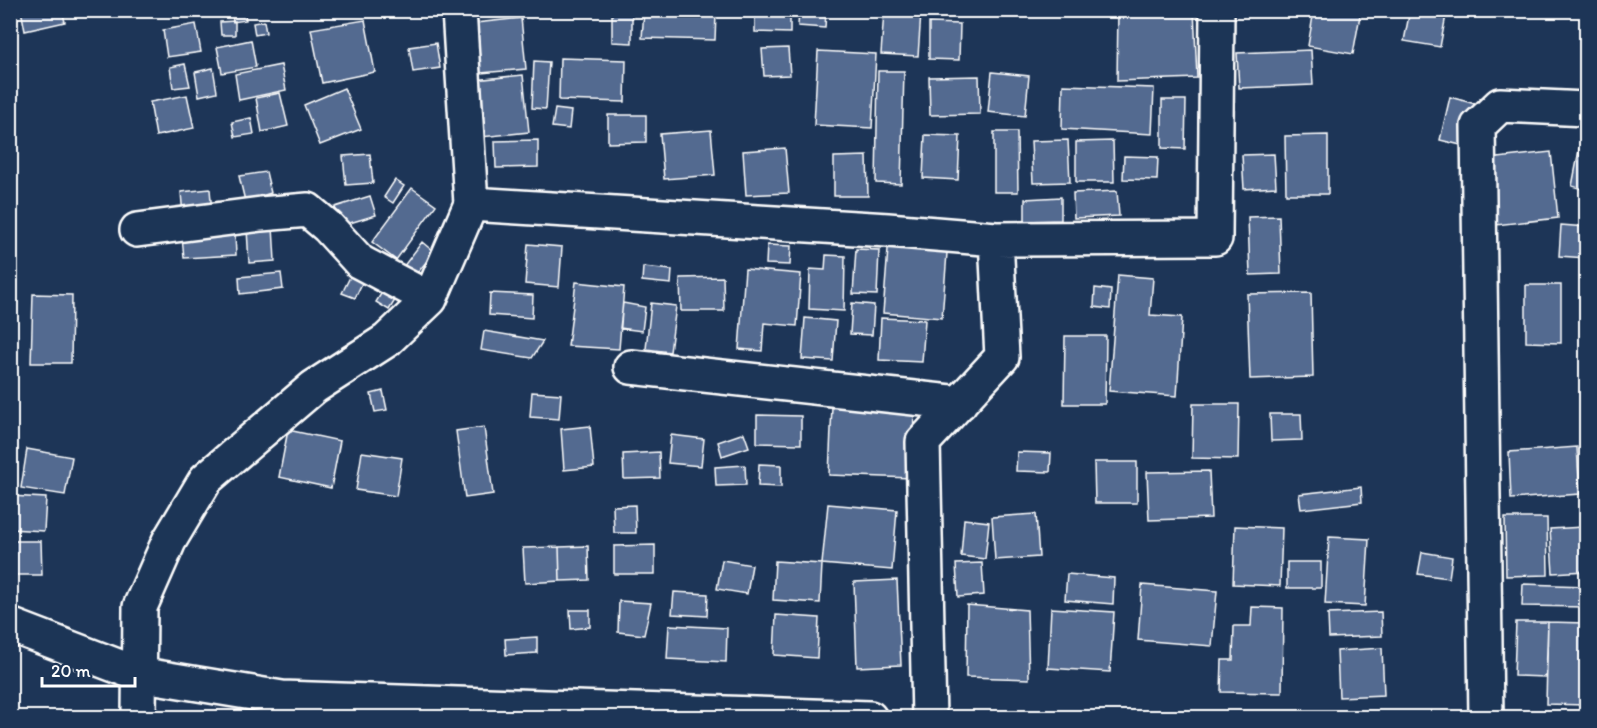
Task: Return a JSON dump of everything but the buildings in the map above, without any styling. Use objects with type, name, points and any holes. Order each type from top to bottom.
[{"type":"street","points":[[139,717],[140,607],[169,541],[206,479],[314,387],[387,340],[430,299],[471,204],[459,10]]},
{"type":"street","points":[[471,204],[996,239],[1215,238],[1217,10]]},
{"type":"street","points":[[1486,717],[1478,126],[1500,105],[1587,109]]},
{"type":"street","points":[[137,230],[308,210],[328,227],[360,262],[430,299]]},
{"type":"street","points":[[929,717],[923,442],[1002,357],[996,239]]},
{"type":"street","points":[[630,367],[960,403]]},
{"type":"street","points":[[10,625],[138,674],[282,699],[384,710],[870,717]]}]
